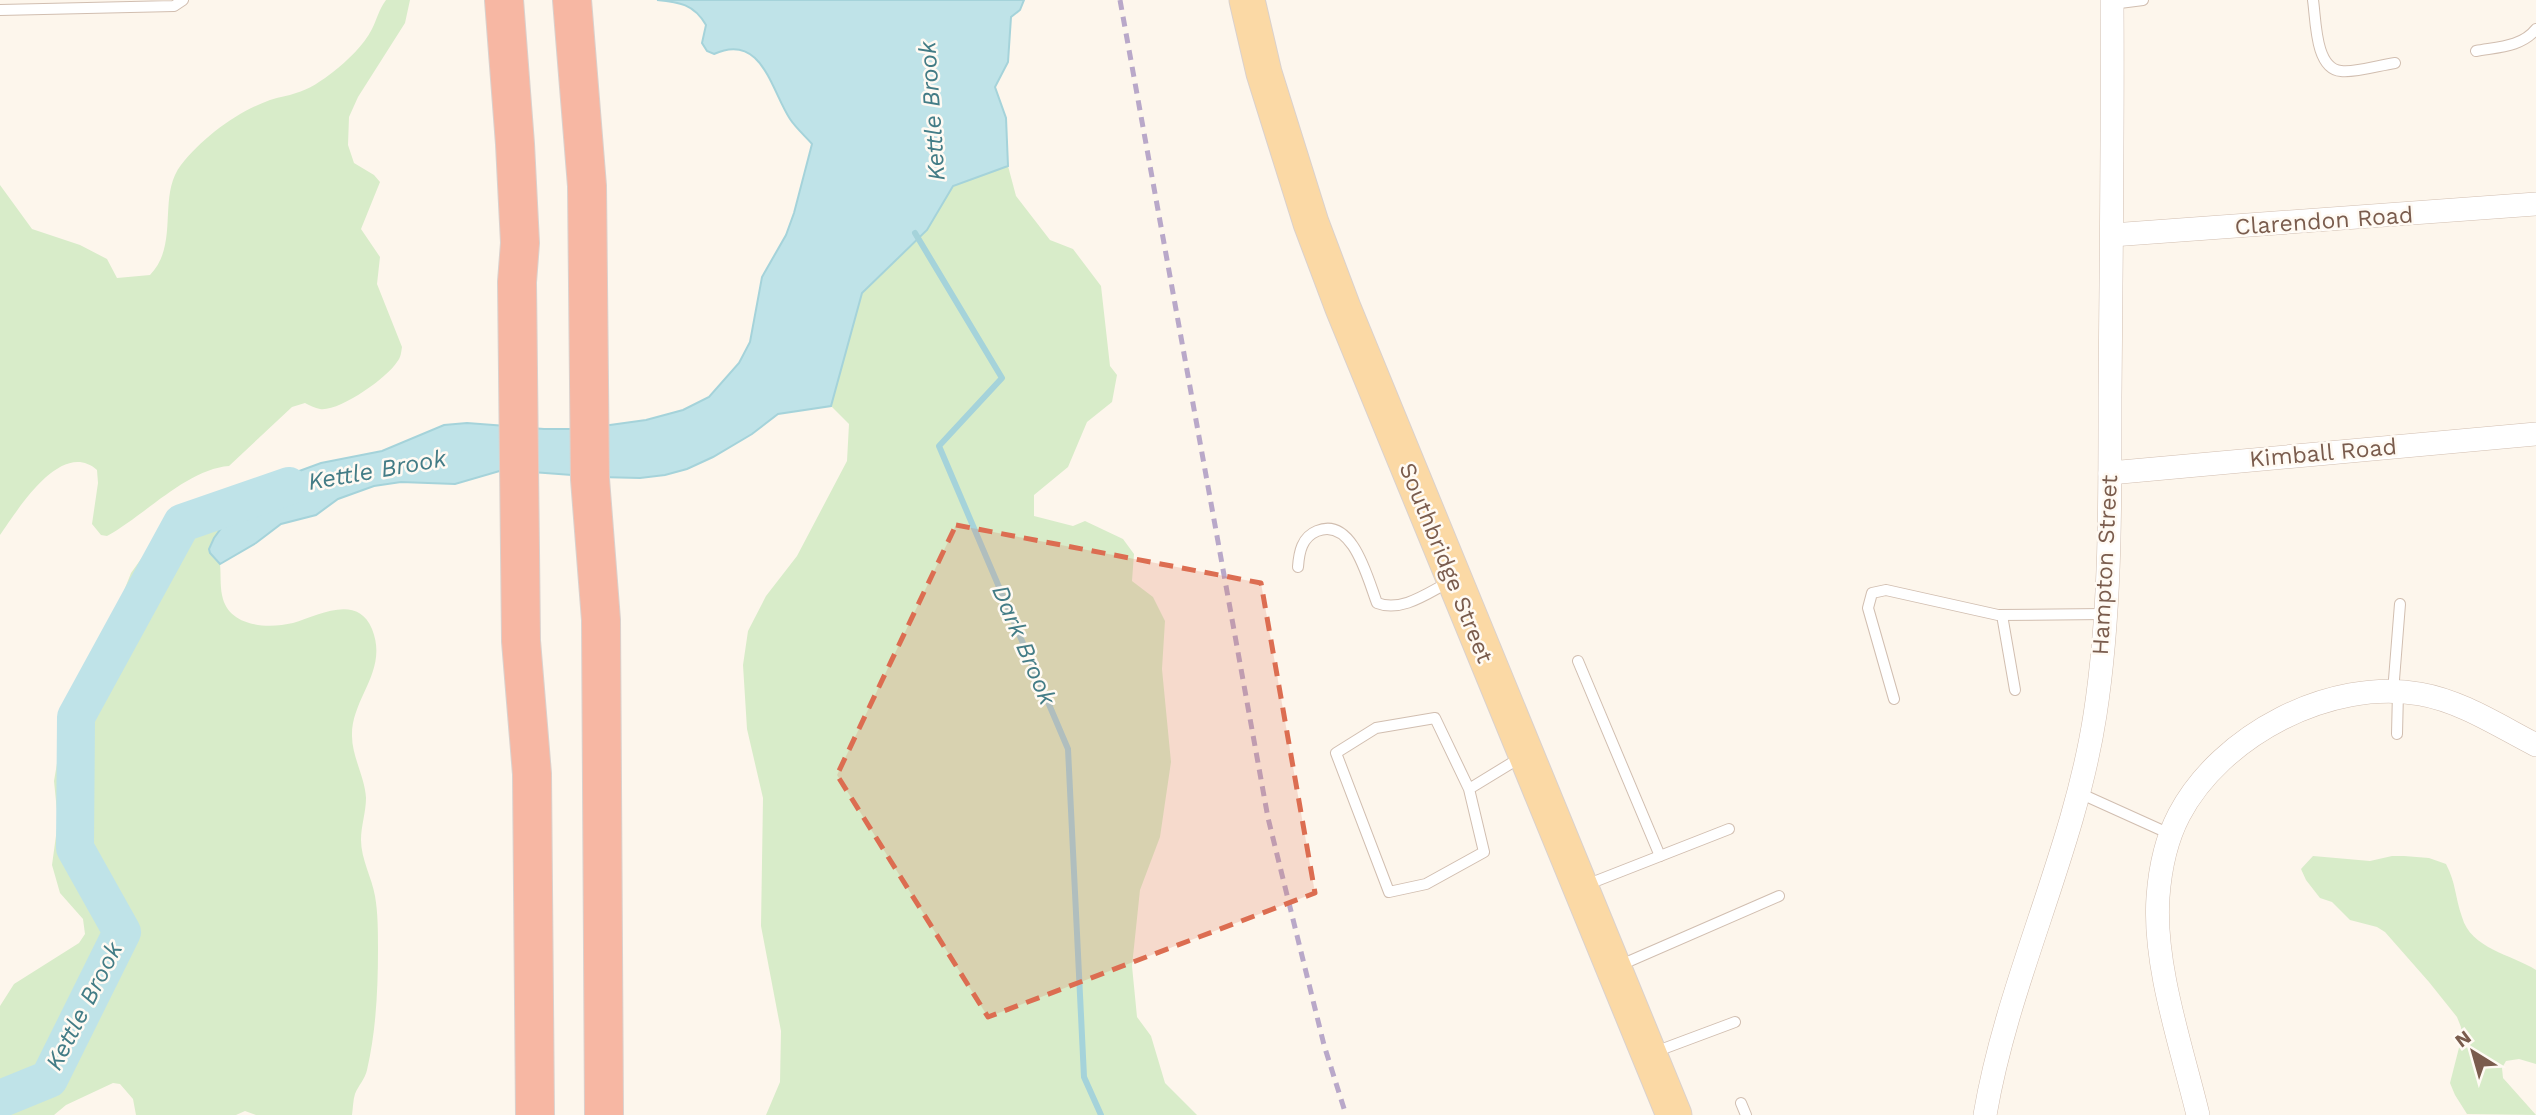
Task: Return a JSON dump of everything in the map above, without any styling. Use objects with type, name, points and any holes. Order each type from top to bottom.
[{"type":"highway","points":[[504,0],[520,243],[517,282],[521,641],[532,774],[535,1115]]},
{"type":"highway","points":[[572,0],[587,186],[590,480],[601,620],[604,1115]]},
{"type":"main road","name":"Southbridge Street","points":[[1247,0],[1264,73],[1311,223],[1366,368],[1674,1115]]},
{"type":"street","name":"Hampton Street","points":[[1984,1115],[2002,1038],[2077,792],[2095,717],[2104,614],[2110,473],[2112,2]]},
{"type":"street","name":"Clarendon Road","points":[[2112,235],[2536,204]]},
{"type":"street","name":"Kimball Road","points":[[2110,473],[2536,434]]},
{"type":"street","points":[[2198,1115],[2161,960],[2158,897],[2170,834],[2203,779],[2229,753],[2278,720],[2320,703],[2367,692],[2396,692],[2442,699],[2482,716],[2536,745]]},
{"type":"lane","points":[[0,10],[174,6],[183,0]]},
{"type":"lane","points":[[2112,2],[2143,0]]},
{"type":"lane","points":[[2313,0],[2322,57],[2328,67],[2341,71],[2395,63]]},
{"type":"lane","points":[[2476,51],[2524,41],[2536,29]]},
{"type":"lane","points":[[1297,567],[1299,552],[1306,538],[1316,531],[1328,528],[1340,532],[1354,545],[1377,603],[1386,607],[1403,605],[1453,579]]},
{"type":"lane","points":[[1894,699],[1868,608],[1872,593],[1886,590],[2002,615],[2104,614]]},
{"type":"lane","points":[[2397,734],[2400,604]]},
{"type":"lane","points":[[2002,615],[2015,690]]},
{"type":"lane","points":[[1578,661],[1660,856]]},
{"type":"lane","points":[[1435,718],[1469,789],[1484,852],[1426,884],[1389,892],[1336,753],[1376,728],[1435,718]]},
{"type":"lane","points":[[1469,789],[1526,755]]},
{"type":"lane","points":[[2077,792],[2170,834]]},
{"type":"lane","points":[[1580,887],[1729,828]]},
{"type":"lane","points":[[1614,968],[1779,896]]},
{"type":"lane","points":[[1649,1054],[1735,1022]]},
{"type":"lane","points":[[1741,1103],[1746,1115]]},
{"type":"highlighted area","points":[[956,525],[1261,583],[1315,893],[988,1017],[837,775]]},
{"type":"green space","points":[[386,0],[410,0],[405,23],[358,97],[349,117],[348,145],[354,163],[374,175],[380,182],[361,229],[380,257],[377,284],[402,347],[400,357],[392,369],[373,385],[339,405],[320,409],[305,403],[292,407],[229,466],[197,475],[107,536],[101,535],[92,524],[98,483],[97,470],[83,463],[69,463],[41,482],[0,535],[0,185],[32,229],[80,245],[107,259],[117,278],[150,275],[159,263],[164,249],[170,191],[181,165],[210,135],[233,118],[270,100],[305,90],[333,72],[364,41]]},
{"type":"green space","points":[[1008,166],[1016,196],[1050,240],[1073,249],[1101,286],[1110,366],[1117,375],[1112,402],[1087,422],[1068,467],[1034,495],[1034,516],[1073,526],[1085,521],[1123,539],[1134,554],[1132,581],[1153,597],[1165,621],[1162,669],[1171,762],[1160,837],[1140,890],[1132,966],[1137,1017],[1151,1036],[1165,1083],[1197,1115],[766,1115],[780,1082],[781,1031],[761,926],[763,798],[747,729],[743,665],[748,631],[766,596],[797,556],[847,461],[849,424],[831,406],[862,293],[927,230],[953,186]]},
{"type":"green space","points":[[198,504],[209,505],[230,517],[214,538],[210,553],[220,564],[222,595],[226,606],[240,620],[261,625],[283,625],[325,612],[347,609],[365,618],[372,629],[376,658],[353,722],[352,736],[366,798],[361,847],[372,882],[378,922],[376,1010],[366,1073],[355,1094],[352,1115],[256,1115],[245,1111],[236,1115],[136,1115],[133,1099],[120,1084],[113,1083],[66,1105],[54,1115],[0,1115],[0,1006],[14,984],[79,943],[85,934],[83,919],[60,893],[52,865],[58,821],[54,781],[63,728],[76,683],[114,616],[131,573],[166,524],[181,510]]},
{"type":"green space","points":[[2313,856],[2370,861],[2404,856],[2429,858],[2446,864],[2462,917],[2474,937],[2493,950],[2536,970],[2536,1064],[2519,1059],[2506,1061],[2502,1068],[2503,1078],[2536,1115],[2467,1114],[2450,1083],[2462,1036],[2457,1017],[2385,932],[2377,927],[2350,920],[2332,902],[2320,898],[2301,869]]},
{"type":"water","points":[[657,0],[1024,0],[1020,10],[1011,17],[1008,62],[995,87],[1006,118],[1008,166],[953,186],[927,230],[862,293],[831,406],[778,414],[752,434],[713,457],[687,469],[665,475],[640,478],[599,477],[503,470],[455,484],[401,482],[374,486],[338,499],[316,515],[281,524],[256,543],[220,564],[209,549],[214,538],[244,497],[283,477],[321,463],[382,451],[444,425],[467,423],[581,429],[646,420],[683,410],[709,397],[739,363],[750,342],[762,277],[786,235],[812,144],[790,119],[763,67],[754,57],[743,51],[730,49],[714,54],[707,51],[702,43],[706,25],[701,18],[691,8],[679,3]]},
{"type":"waterway","name":"Dark Brook","points":[[915,233],[1002,378],[939,446],[1068,749],[1084,1077],[1101,1115]]},
{"type":"waterway","name":"Kettle Brook","points":[[0,1099],[49,1079],[122,932],[75,848],[76,717],[182,523],[289,486]]},
{"type":"railway","points":[[1120,0],[1268,818],[1324,1045],[1346,1115]]}]
